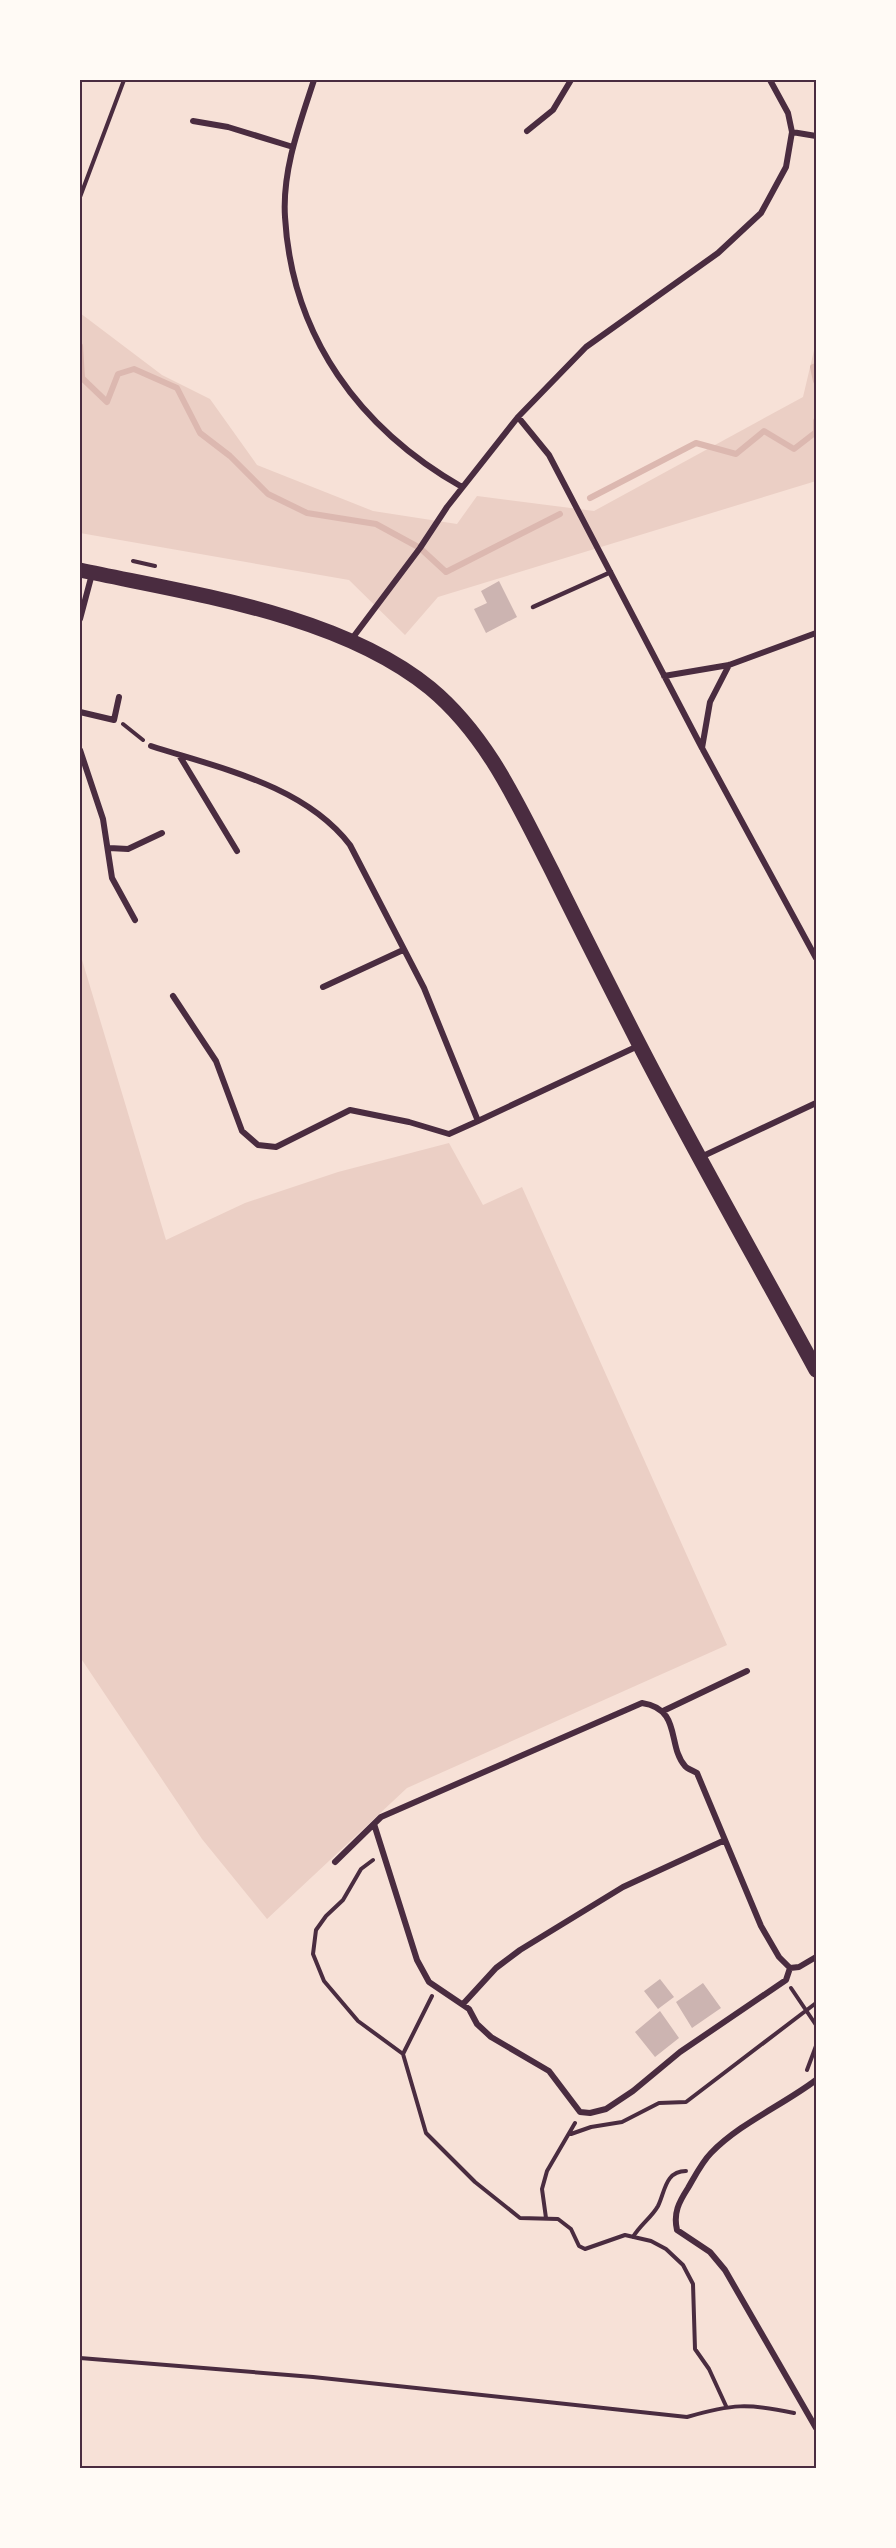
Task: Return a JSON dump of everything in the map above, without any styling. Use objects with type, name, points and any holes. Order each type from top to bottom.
[{"type":"main road","points":[[86,572],[276,614],[350,641],[374,651],[429,687],[469,724],[507,782],[640,1045],[816,1370]]},
{"type":"street","points":[[314,80],[293,147],[285,216],[298,291],[320,350],[355,402],[390,436],[462,487]]},
{"type":"street","points":[[527,131],[554,110],[571,80]]},
{"type":"street","points":[[350,641],[420,548],[462,487],[518,417],[586,347],[718,253],[761,213],[786,167],[792,132],[788,113],[770,80]]},
{"type":"street","points":[[193,121],[228,128],[293,147]]},
{"type":"street","points":[[792,132],[816,136]]},
{"type":"street","points":[[518,417],[549,455],[702,748],[816,958]]},
{"type":"street","points":[[80,619],[86,572]]},
{"type":"street","points":[[664,676],[729,664],[816,633]]},
{"type":"street","points":[[702,748],[710,702],[729,664]]},
{"type":"street","points":[[80,712],[114,720],[119,697]]},
{"type":"street","points":[[151,746],[272,787],[335,826],[350,845],[424,988],[478,1121]]},
{"type":"street","points":[[80,750],[104,819],[112,878],[135,920]]},
{"type":"street","points":[[179,755],[237,851]]},
{"type":"street","points":[[109,848],[128,849],[162,833]]},
{"type":"street","points":[[324,987],[404,950]]},
{"type":"street","points":[[173,996],[216,1061],[242,1131],[258,1145],[276,1147],[350,1110],[409,1122],[449,1134],[640,1045]]},
{"type":"street","points":[[701,1157],[816,1103]]},
{"type":"street","points":[[663,1711],[747,1671]]},
{"type":"street","points":[[335,1862],[381,1817],[642,1703],[652,1705],[663,1711],[684,1766],[697,1773],[761,1926],[779,1957],[790,1968]]},
{"type":"street","points":[[374,1824],[417,1960],[429,1983],[463,2004],[491,2037],[549,2071],[580,2112],[590,2113],[606,2109],[633,2091],[680,2052],[786,1980],[790,1968]]},
{"type":"street","points":[[463,2004],[496,1968],[520,1950],[624,1887],[725,1840]]},
{"type":"street","points":[[790,1968],[799,1967],[816,1957]]},
{"type":"street","points":[[815,2081],[789,2101],[730,2135],[709,2155],[677,2205],[675,2220],[677,2230],[710,2252],[725,2270],[816,2428]]},
{"type":"lane","points":[[533,607],[611,572]]},
{"type":"path","points":[[80,197],[124,80]]},
{"type":"path","points":[[114,720],[151,746]]},
{"type":"path","points":[[383,1852],[361,1869],[343,1900],[326,1916],[316,1930],[313,1954],[324,1981],[358,2021],[403,2054],[426,2133],[475,2182],[520,2218],[558,2219],[572,2229],[579,2246],[585,2249],[625,2235],[633,2237],[666,2248],[683,2265],[693,2284],[695,2349],[709,2369],[726,2406]]},
{"type":"path","points":[[786,1980],[816,2025]]},
{"type":"path","points":[[403,2054],[436,1987]]},
{"type":"path","points":[[570,2134],[622,2122],[659,2103],[686,2102],[816,2003]]},
{"type":"path","points":[[815,2081],[807,2071],[816,2046]]},
{"type":"path","points":[[546,2218],[542,2189],[547,2170],[558,2149],[570,2134],[580,2112]]},
{"type":"path","points":[[633,2237],[640,2224],[657,2207],[665,2183],[679,2171],[699,2170]]},
{"type":"path","points":[[80,2358],[313,2377],[687,2417],[726,2406],[761,2406],[810,2416]]},
{"type":"shaded area","points":[[80,313],[162,375],[210,399],[257,465],[373,511],[457,524],[477,496],[594,511],[803,397],[816,342],[816,481],[438,597],[405,635],[349,580],[80,533]]},
{"type":"shaded area","points":[[80,953],[166,1240],[245,1203],[338,1172],[449,1143],[483,1205],[522,1187],[727,1645],[407,1788],[267,1919],[202,1839],[80,1657]]},
{"type":"building","points":[[499,581],[517,617],[486,633],[474,609],[487,603],[481,591]]},
{"type":"building","points":[[660,1979],[674,1997],[658,2009],[644,1991]]},
{"type":"building","points":[[703,1983],[721,2008],[692,2028],[676,2002]]},
{"type":"building","points":[[660,2011],[679,2038],[655,2057],[635,2032]]},
{"type":"waterway","points":[[80,346],[82,378],[107,402],[118,374],[134,369],[177,388],[200,433],[230,456],[268,494],[307,513],[376,524],[420,548],[446,572],[560,514]]},
{"type":"waterway","points":[[816,366],[813,367],[816,381]]},
{"type":"waterway","points":[[590,498],[696,443],[736,454],[764,431],[794,449],[816,432],[816,421]]}]
